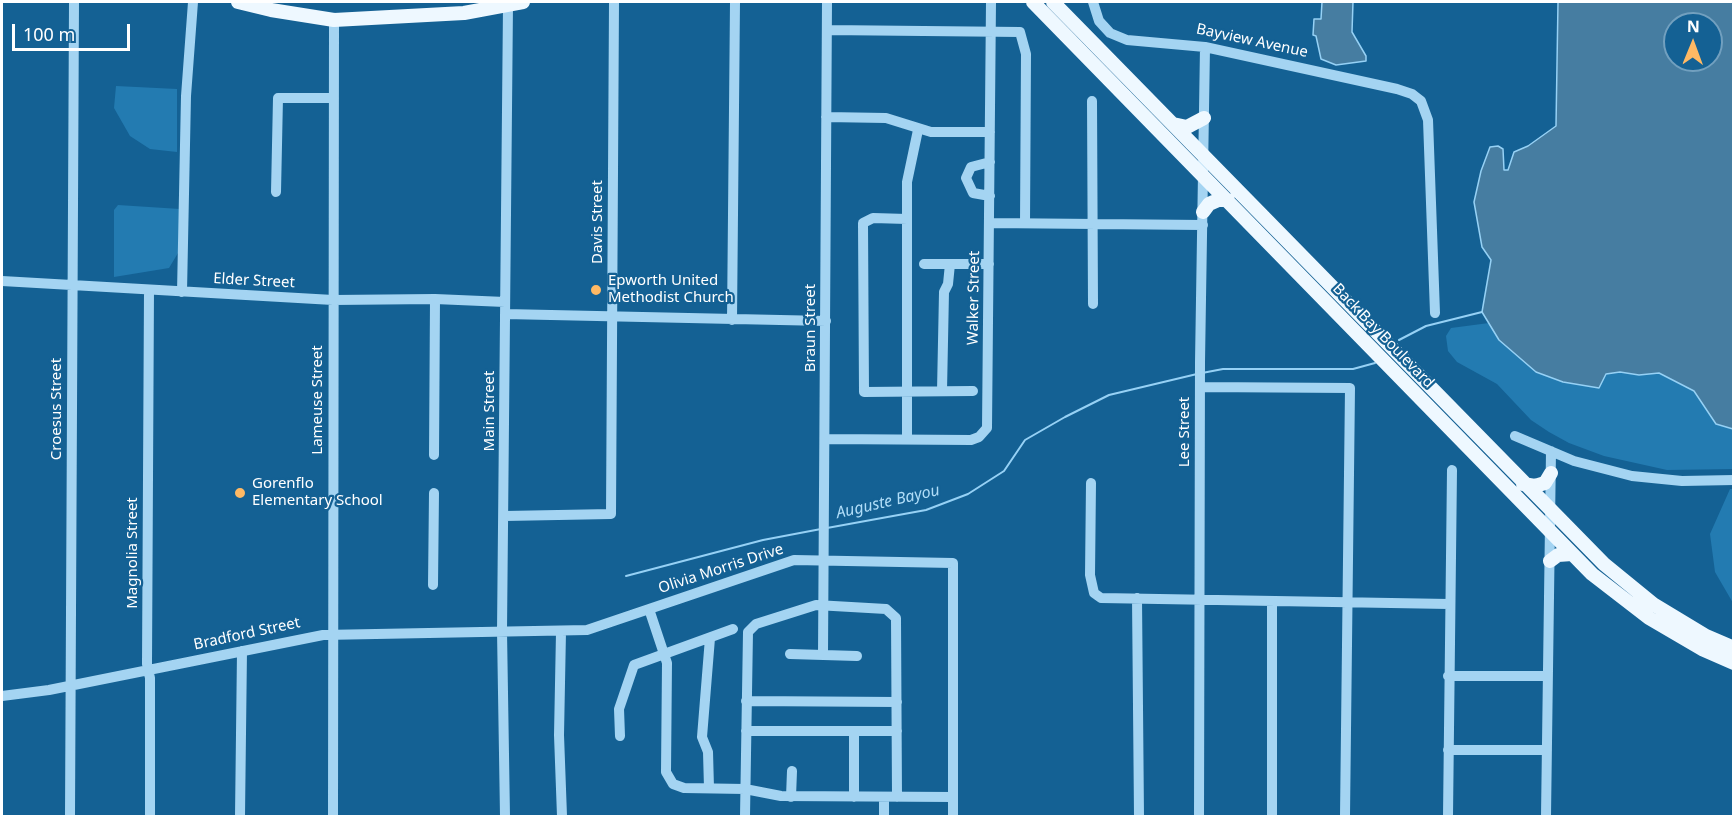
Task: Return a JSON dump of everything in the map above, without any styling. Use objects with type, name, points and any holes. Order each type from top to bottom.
[{"type":"main road","points":[[238,2],[334,20],[452,14],[523,2]]},
{"type":"main road","name":"Back Bay Boulevard","points":[[1033,2],[1572,554],[1621,598],[1649,618],[1734,663]]},
{"type":"main road","name":"Back Bay Boulevard","points":[[1053,2],[1551,513],[1604,564],[1645,597],[1706,636],[1734,648]]},
{"type":"main road","points":[[1173,124],[1187,127],[1204,118]]},
{"type":"main road","points":[[1203,218],[1209,204],[1218,200],[1228,200]]},
{"type":"main road","points":[[1523,484],[1535,486],[1545,483],[1551,473]]},
{"type":"main road","points":[[1550,561],[1558,555],[1572,554]]},
{"type":"street","name":"Croesus Street","points":[[70,816],[74,2]]},
{"type":"street","points":[[182,292],[186,96],[193,2]]},
{"type":"street","name":"Davis Street","points":[[505,516],[611,514],[614,2]]},
{"type":"street","points":[[732,320],[735,2]]},
{"type":"street","name":"Braun Street","points":[[823,655],[827,2]]},
{"type":"street","name":"Walker Street","points":[[825,439],[971,440],[979,437],[987,428],[991,2]]},
{"type":"street","name":"Bayview Avenue","points":[[1093,2],[1099,21],[1110,33],[1127,39],[1205,47],[1397,89],[1412,94],[1421,101],[1428,120],[1435,313]]},
{"type":"street","name":"Main Street","points":[[505,816],[502,631],[505,516],[508,5]]},
{"type":"street","name":"Lameuse Street","points":[[333,816],[334,20]]},
{"type":"street","points":[[827,30],[1020,32],[1025,47],[1025,223]]},
{"type":"street","name":"Lee Street","points":[[1199,816],[1200,362],[1205,47]]},
{"type":"street","points":[[276,192],[278,98],[334,98]]},
{"type":"street","points":[[1092,101],[1093,304]]},
{"type":"street","points":[[826,117],[886,118],[918,130],[990,132]]},
{"type":"street","points":[[907,439],[908,170],[918,130]]},
{"type":"street","points":[[990,162],[971,167],[966,178],[973,193],[990,196]]},
{"type":"street","points":[[907,219],[873,218],[863,223],[864,392],[973,391]]},
{"type":"street","points":[[990,223],[1093,223],[1203,218]]},
{"type":"street","points":[[924,264],[989,264]]},
{"type":"street","points":[[942,391],[944,292],[948,284],[950,264]]},
{"type":"street","name":"Elder Street","points":[[2,281],[333,300],[435,299],[505,302]]},
{"type":"street","name":"Magnolia Street","points":[[149,290],[150,816]]},
{"type":"street","points":[[434,455],[435,299]]},
{"type":"street","points":[[505,315],[826,321]]},
{"type":"street","points":[[1200,385],[1350,388],[1346,816]]},
{"type":"street","points":[[1515,436],[1603,470],[1640,477],[1682,481],[1734,480]]},
{"type":"street","points":[[1546,816],[1551,451]]},
{"type":"street","points":[[1448,816],[1452,470]]},
{"type":"street","points":[[1091,483],[1090,575],[1092,587],[1097,596],[1111,599],[1449,604]]},
{"type":"street","points":[[433,585],[434,493]]},
{"type":"street","name":"Olivia Morris Drive","points":[[502,631],[587,630],[787,562],[822,560],[953,563],[953,797]]},
{"type":"street","points":[[1137,598],[1139,816]]},
{"type":"street","points":[[1272,602],[1272,816]]},
{"type":"street","points":[[745,816],[746,636],[749,629],[756,624],[802,609],[823,606],[886,609],[894,614],[897,624],[897,797]]},
{"type":"street","points":[[649,609],[668,669],[666,772],[673,784],[684,788],[745,789],[791,797],[953,797],[953,816]]},
{"type":"street","points":[[620,736],[619,709],[632,669],[638,662],[733,629]]},
{"type":"street","name":"Bradford Street","points":[[2,696],[21,695],[310,637],[502,631]]},
{"type":"street","points":[[561,632],[559,735],[562,816]]},
{"type":"street","points":[[709,788],[708,752],[702,737],[710,638]]},
{"type":"street","points":[[240,816],[242,651]]},
{"type":"street","points":[[790,654],[857,656]]},
{"type":"street","points":[[1448,676],[1547,676]]},
{"type":"street","points":[[746,701],[897,702]]},
{"type":"street","points":[[746,731],[897,731]]},
{"type":"street","points":[[854,797],[855,731]]},
{"type":"street","points":[[1448,750],[1547,750]]},
{"type":"street","points":[[791,797],[792,771]]},
{"type":"street","points":[[884,797],[884,816]]},
{"type":"shaded area","points":[[1322,2],[1353,2],[1352,32],[1366,56],[1366,61],[1336,65],[1321,59],[1316,36],[1313,35],[1314,19],[1321,19]]},
{"type":"shaded area","points":[[1558,2],[1733,2],[1733,429],[1716,424],[1694,391],[1659,373],[1606,374],[1599,388],[1563,382],[1536,372],[1499,340],[1482,312],[1491,260],[1482,247],[1474,202],[1481,171],[1490,147],[1498,146],[1503,149],[1504,170],[1508,170],[1514,152],[1528,146],[1556,126]]},
{"type":"shaded area","points":[[116,86],[177,89],[177,152],[150,149],[130,136],[114,108]]},
{"type":"shaded area","points":[[118,205],[180,209],[178,253],[169,268],[114,277],[114,210]]},
{"type":"shaded area","points":[[1489,323],[1499,340],[1536,372],[1563,382],[1601,379],[1606,374],[1620,372],[1639,375],[1659,373],[1694,391],[1716,424],[1733,429],[1733,469],[1667,470],[1604,456],[1569,443],[1549,432],[1531,420],[1497,384],[1457,362],[1448,351],[1446,336],[1451,328]]},
{"type":"shaded area","points":[[1730,489],[1733,489],[1733,603],[1715,572],[1710,534]]},
{"type":"waterway","name":"Auguste Bayou","points":[[1399,340],[1426,326],[1482,312]]},
{"type":"waterway","name":"Auguste Bayou","points":[[1202,373],[1223,369],[1353,369],[1375,363]]},
{"type":"waterway","name":"Auguste Bayou","points":[[827,528],[926,510],[968,494],[1004,471],[1025,440],[1065,417],[1109,395],[1197,374]]},
{"type":"waterway","name":"Auguste Bayou","points":[[626,576],[763,540],[821,529]]},
{"type":"place","name":"Epworth United Methodist Church","points":[[596,290]]},
{"type":"place","name":"Gorenflo Elementary School","points":[[240,493]]}]
